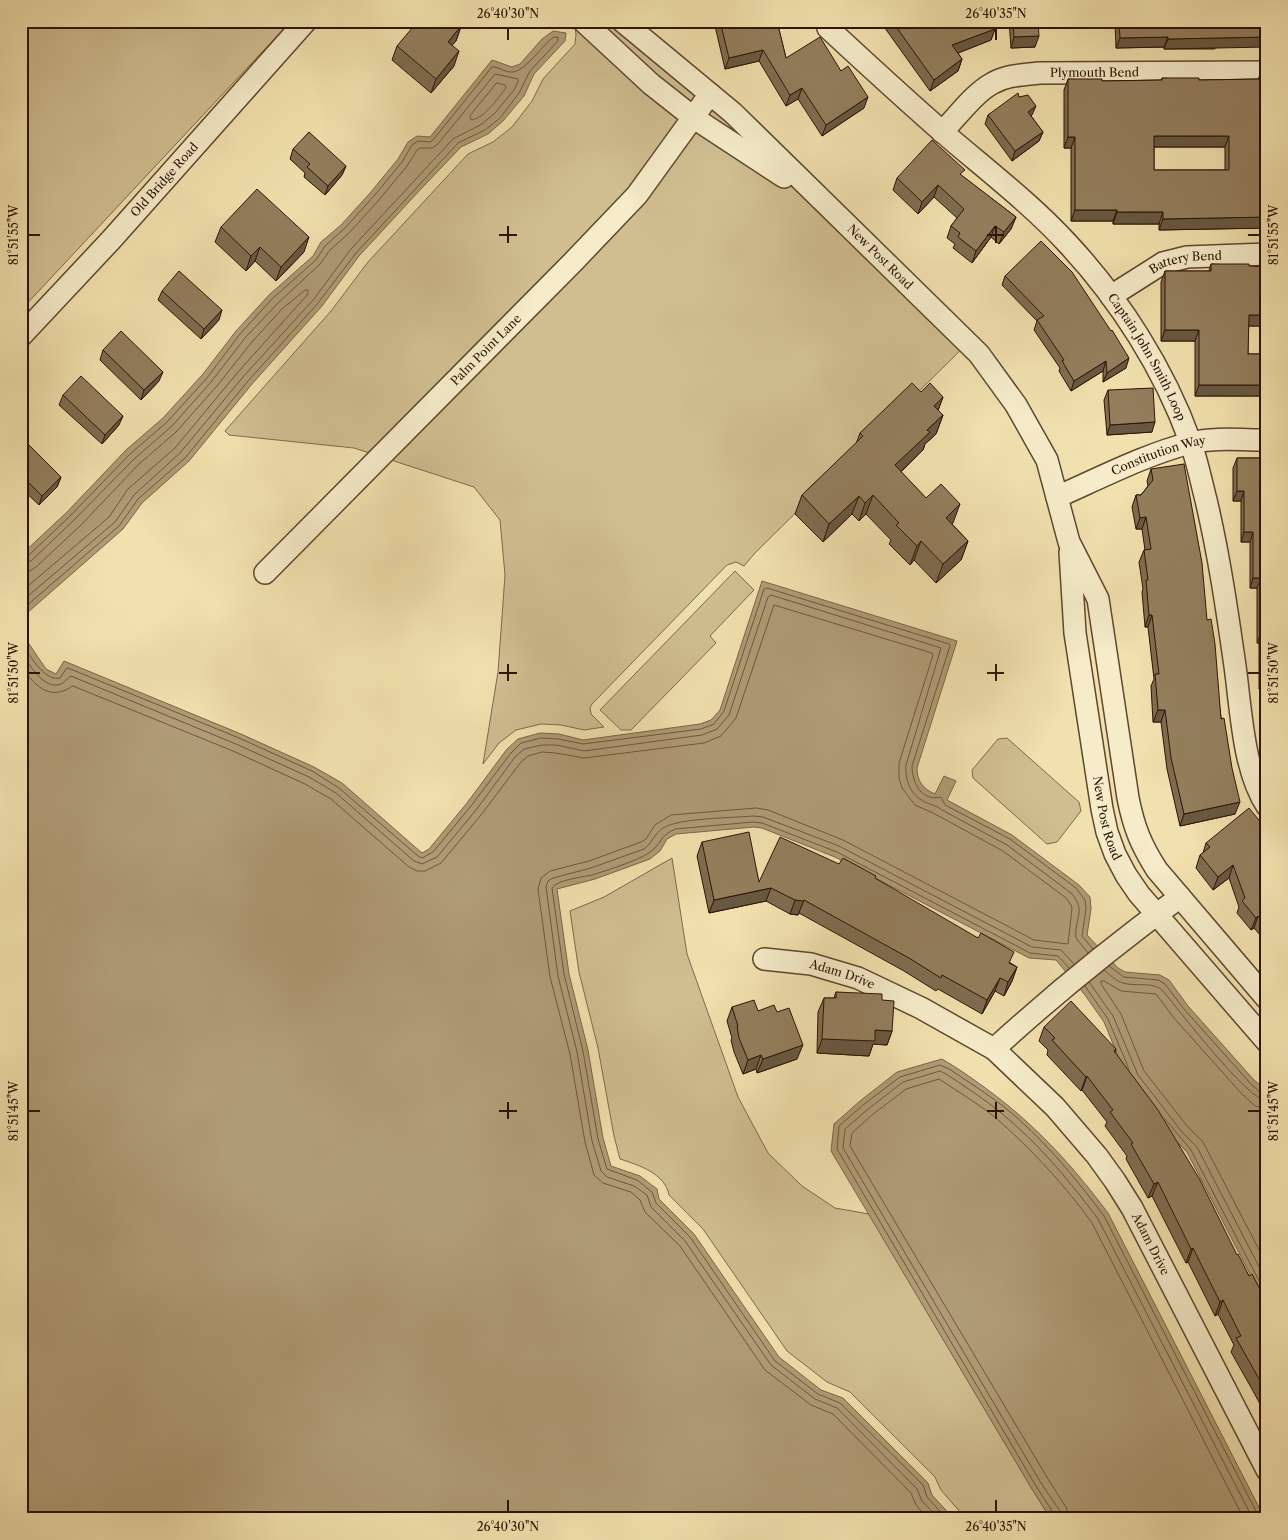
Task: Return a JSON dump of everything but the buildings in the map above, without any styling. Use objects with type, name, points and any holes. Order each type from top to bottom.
[{"type":"street","name":"Old Bridge Road","points":[[21,336],[143,205],[306,21]]},
{"type":"street","points":[[583,21],[651,84],[694,118],[824,204]]},
{"type":"street","name":"New Post Road","points":[[622,21],[733,113],[979,354],[998,378],[1047,460],[1070,542],[1098,599],[1133,824],[1148,856],[1157,870],[1267,999]]},
{"type":"street","name":"Captain John Smith Loop","points":[[826,21],[828,28],[942,132],[1048,223],[1068,244],[1111,296],[1156,369],[1191,443],[1219,558],[1247,749],[1253,778],[1267,806]]},
{"type":"street","name":"Plymouth Bend","points":[[942,132],[973,99],[992,83],[1014,75],[1267,72]]},
{"type":"street","name":"Palm Point Lane","points":[[265,573],[630,202],[710,94]]},
{"type":"street","name":"Battery Bend","points":[[1111,296],[1163,263],[1210,255],[1267,254]]},
{"type":"street","name":"Constitution Way","points":[[1057,497],[1142,460],[1191,443],[1215,440],[1267,440]]},
{"type":"street","name":"New Post Road","points":[[1070,542],[1075,633],[1102,809],[1107,832],[1115,854],[1126,874],[1156,915],[1267,1042]]},
{"type":"street","points":[[994,1049],[1063,988],[1180,897]]},
{"type":"street","name":"Adam Drive","points":[[764,959],[812,964],[858,978],[921,1008],[994,1049],[1055,1107],[1097,1156],[1116,1181],[1132,1208],[1267,1470]]},
{"type":"shaded area","points":[[21,21],[291,21],[21,310]]},
{"type":"shaded area","points":[[556,21],[620,21],[974,337],[744,566],[736,562],[727,565],[592,704],[590,708],[591,714],[604,727],[584,730],[561,725],[541,724],[516,730],[499,743],[483,764],[498,672],[505,575],[500,520],[474,487],[354,448],[229,435],[225,431],[331,311],[368,262],[468,154],[493,142],[512,127],[532,101],[543,79],[575,44],[575,28]]},
{"type":"shaded area","points":[[735,571],[754,590],[710,636],[716,643],[631,730],[621,730],[600,710]]},
{"type":"shaded area","points":[[1007,738],[1079,802],[1081,811],[1057,842],[1047,844],[973,778],[972,770],[998,739]]},
{"type":"shaded area","points":[[672,858],[687,954],[738,1097],[768,1153],[802,1186],[835,1208],[869,1214],[1051,1519],[966,1519],[941,1490],[935,1477],[850,1392],[827,1382],[787,1351],[703,1229],[669,1195],[662,1181],[650,1171],[620,1159],[598,1048],[579,972],[570,911],[604,897]]},
{"type":"water","points":[[553,31],[566,33],[565,41],[534,74],[524,96],[503,121],[488,134],[461,147],[359,256],[322,306],[252,384],[189,461],[142,503],[123,529],[27,613],[23,632],[27,641],[46,669],[56,674],[64,661],[241,734],[314,767],[342,783],[422,853],[429,849],[467,803],[507,749],[518,739],[540,733],[559,734],[583,740],[700,724],[711,720],[720,710],[762,581],[957,641],[917,768],[920,781],[927,790],[935,794],[944,776],[956,781],[947,800],[1012,835],[1079,885],[1090,897],[1091,909],[1087,935],[1118,968],[1125,972],[1160,975],[1169,980],[1188,1006],[1254,1080],[1267,1091],[1267,1307],[1187,1152],[1174,1139],[1128,1080],[1104,1022],[1085,995],[1056,960],[1029,958],[835,857],[762,828],[754,827],[676,834],[667,839],[660,851],[650,859],[595,879],[557,889],[569,974],[588,1050],[603,1138],[611,1166],[640,1176],[657,1189],[659,1199],[694,1234],[779,1357],[821,1390],[843,1398],[928,1483],[932,1495],[954,1519],[21,1519],[21,555],[67,512],[126,450],[163,418],[203,374],[236,331],[269,295],[313,256],[321,242],[341,225],[370,193],[398,159],[408,142],[417,136],[430,137],[492,60],[512,67],[520,64],[542,39]]},
{"type":"water","points":[[942,1059],[997,1096],[1032,1126],[1079,1176],[1108,1213],[1265,1519],[1051,1519],[831,1151],[834,1124],[860,1101],[897,1072]]}]
